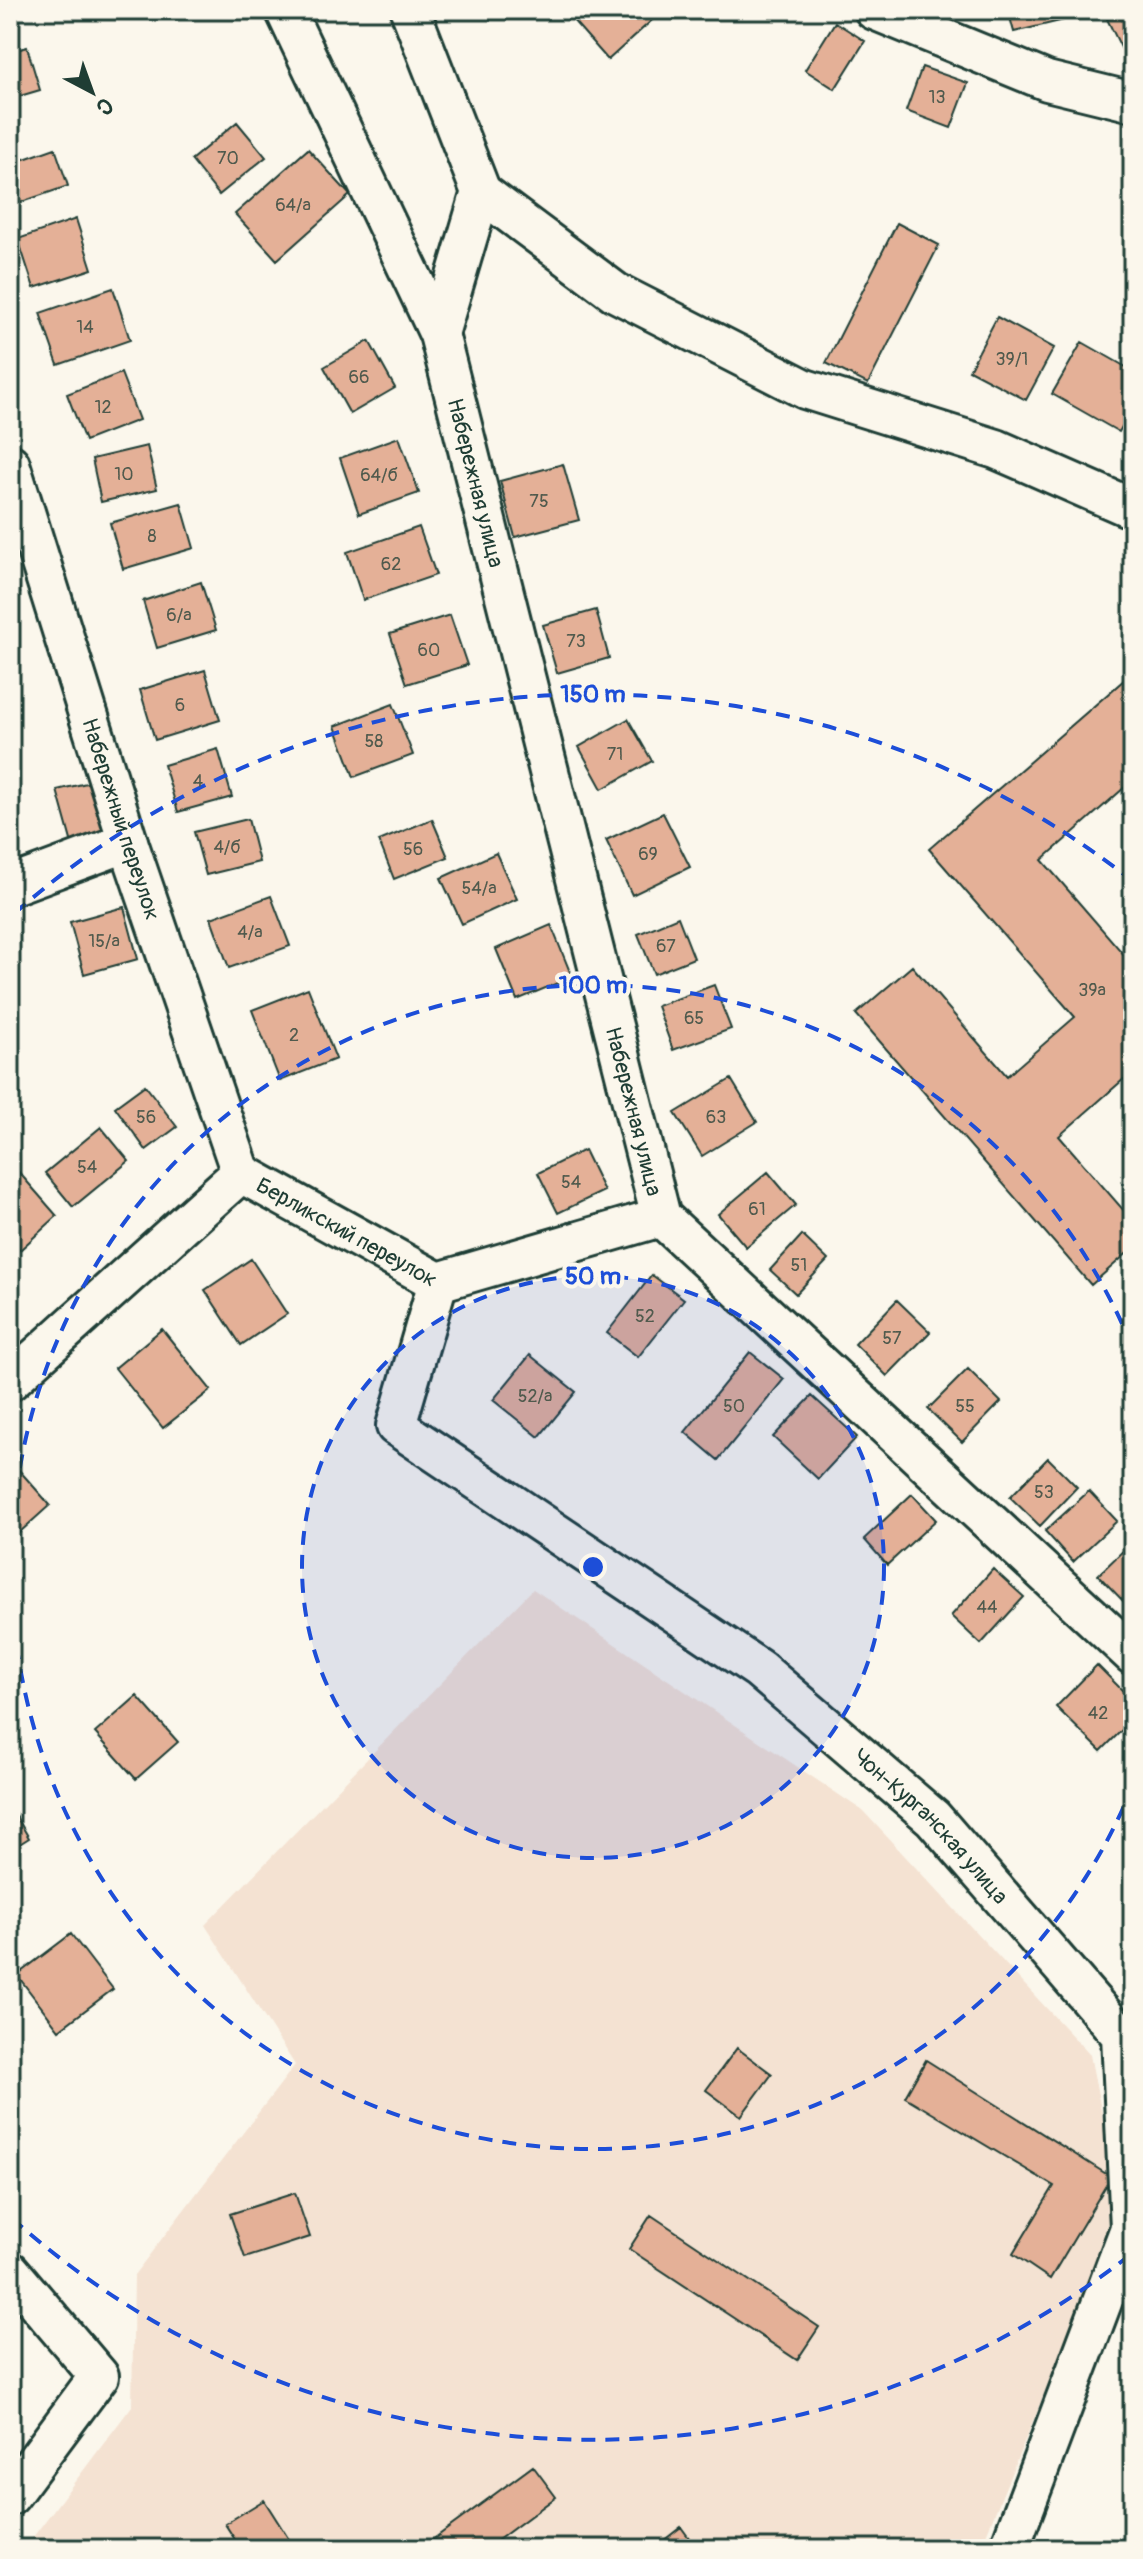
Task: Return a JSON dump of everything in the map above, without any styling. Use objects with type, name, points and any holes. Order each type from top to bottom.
[{"type":"street","name":"Набережная улица","points":[[285,10],[439,334],[661,1217],[1133,1655]]},
{"type":"street","points":[[410,10],[481,192],[615,292],[805,389],[996,449],[1133,509]]},
{"type":"street","points":[[874,10],[1047,81],[1133,102]]},
{"type":"street","points":[[439,334],[481,192]]},
{"type":"street","name":"Набережный переулок","points":[[10,464],[128,842],[241,1173]]},
{"type":"street","points":[[10,886],[128,842]]},
{"type":"street","name":"Берликский переулок","points":[[10,1381],[241,1173],[438,1282],[661,1217]]},
{"type":"street","name":"Чон-Курганская улица","points":[[438,1282],[396,1426],[759,1669],[933,1818],[1121,2035],[1130,2228],[1009,2549]]},
{"type":"street","points":[[10,2271],[99,2376],[10,2496]]},
{"type":"shaded area","points":[[533,1589],[863,1811],[1090,2055],[1118,2195],[1104,2249],[980,2549],[24,2549],[132,2406],[134,2275],[295,2065],[205,1925]]},
{"type":"building","points":[[582,10],[661,12],[608,60],[572,19]]},
{"type":"building","points":[[1008,10],[1080,10],[1081,16],[1014,32]]},
{"type":"building","points":[[1125,10],[1133,10],[1131,68],[1107,19]]},
{"type":"building","points":[[835,22],[865,41],[835,89],[805,70]]},
{"type":"building","points":[[27,47],[40,90],[10,99],[10,52]]},
{"type":"building","points":[[922,67],[968,83],[951,128],[906,111]]},
{"type":"building","points":[[237,122],[266,157],[219,195],[191,160]]},
{"type":"building","points":[[55,148],[68,186],[10,206],[10,164]]},
{"type":"building","points":[[308,149],[350,195],[277,260],[235,214]]},
{"type":"building","points":[[1133,184],[1133,218],[1125,216]]},
{"type":"building","points":[[76,219],[92,269],[34,288],[18,239]]},
{"type":"building","points":[[897,223],[939,245],[868,384],[826,363]]},
{"type":"building","points":[[113,288],[130,340],[58,365],[40,313]]},
{"type":"building","points":[[997,317],[1054,348],[1026,400],[969,370]]},
{"type":"building","points":[[369,341],[395,388],[350,414],[324,367]]},
{"type":"building","points":[[1082,342],[1133,371],[1133,407],[1119,432],[1052,394]]},
{"type":"building","points":[[121,373],[139,420],[85,441],[67,394]]},
{"type":"building","points":[[399,437],[419,493],[359,514],[340,458]]},
{"type":"building","points":[[147,446],[157,489],[101,502],[92,459]]},
{"type":"building","points":[[563,464],[579,520],[515,537],[500,481]]},
{"type":"building","points":[[181,503],[194,548],[123,569],[110,523]]},
{"type":"building","points":[[419,527],[436,575],[363,600],[347,552]]},
{"type":"building","points":[[10,558],[20,593],[10,596]]},
{"type":"building","points":[[201,582],[216,630],[157,648],[143,601]]},
{"type":"building","points":[[596,610],[609,658],[557,673],[543,625]]},
{"type":"building","points":[[450,615],[467,665],[407,684],[390,634]]},
{"type":"building","points":[[205,670],[220,720],[155,740],[140,690]]},
{"type":"building","points":[[1124,680],[1133,690],[1133,780],[1042,860],[1133,965],[1133,1071],[1059,1136],[1133,1221],[1133,1248],[1091,1285],[856,1014],[912,966],[1007,1076],[1075,1017],[929,849]]},
{"type":"building","points":[[393,704],[413,755],[354,777],[335,726]]},
{"type":"building","points":[[628,719],[652,761],[602,789],[579,747]]},
{"type":"building","points":[[218,749],[232,797],[178,812],[164,765]]},
{"type":"building","points":[[99,780],[112,834],[72,844],[57,790]]},
{"type":"building","points":[[663,813],[690,867],[632,895],[606,840]]},
{"type":"building","points":[[248,819],[259,862],[206,875],[194,832]]},
{"type":"building","points":[[432,819],[448,857],[394,879],[379,841]]},
{"type":"building","points":[[496,853],[517,899],[462,924],[441,878]]},
{"type":"building","points":[[271,896],[290,946],[229,968],[211,918]]},
{"type":"building","points":[[124,907],[138,959],[84,974],[70,922]]},
{"type":"building","points":[[678,917],[694,958],[654,974],[638,934]]},
{"type":"building","points":[[551,925],[572,977],[517,1000],[496,949]]},
{"type":"building","points":[[714,985],[731,1029],[673,1050],[657,1006]]},
{"type":"building","points":[[308,988],[336,1059],[280,1081],[252,1010]]},
{"type":"building","points":[[731,1079],[757,1122],[702,1156],[675,1113]]},
{"type":"building","points":[[145,1085],[177,1127],[146,1150],[115,1107]]},
{"type":"building","points":[[101,1127],[129,1161],[73,1207],[45,1173]]},
{"type":"building","points":[[584,1150],[604,1191],[558,1213],[538,1173]]},
{"type":"building","points":[[16,1169],[57,1216],[20,1250],[10,1239],[10,1174]]},
{"type":"building","points":[[768,1172],[796,1205],[746,1247],[718,1214]]},
{"type":"building","points":[[802,1235],[828,1260],[796,1294],[770,1270]]},
{"type":"building","points":[[251,1259],[287,1314],[241,1345],[205,1290]]},
{"type":"building","points":[[652,1275],[684,1299],[638,1357],[607,1333]]},
{"type":"building","points":[[897,1300],[930,1332],[887,1376],[855,1344]]},
{"type":"building","points":[[162,1329],[211,1390],[163,1428],[115,1368]]},
{"type":"building","points":[[750,1352],[784,1379],[718,1460],[685,1432]]},
{"type":"building","points":[[530,1355],[576,1392],[539,1437],[493,1400]]},
{"type":"building","points":[[968,1369],[1001,1402],[962,1442],[928,1409]]},
{"type":"building","points":[[812,1396],[857,1437],[818,1479],[773,1437]]},
{"type":"building","points":[[1048,1458],[1077,1487],[1040,1526],[1010,1497]]},
{"type":"building","points":[[10,1460],[50,1505],[10,1541]]},
{"type":"building","points":[[1089,1491],[1117,1521],[1073,1562],[1045,1531]]},
{"type":"building","points":[[912,1494],[936,1520],[887,1565],[864,1539]]},
{"type":"building","points":[[1133,1541],[1133,1599],[1127,1605],[1098,1575]]},
{"type":"building","points":[[993,1569],[1024,1597],[981,1644],[951,1616]]},
{"type":"building","points":[[1097,1665],[1133,1701],[1133,1719],[1101,1751],[1056,1707]]},
{"type":"building","points":[[137,1696],[178,1742],[136,1779],[95,1733]]},
{"type":"building","points":[[1133,1749],[1133,1767],[1124,1758]]},
{"type":"building","points":[[10,1806],[29,1838],[10,1850]]},
{"type":"building","points":[[71,1934],[113,1989],[59,2030],[17,1975]]},
{"type":"building","points":[[1133,1957],[1133,1976],[1124,1964]]},
{"type":"building","points":[[737,2048],[772,2074],[741,2116],[706,2090]]},
{"type":"building","points":[[926,2060],[1111,2177],[1050,2279],[1013,2254],[1054,2186],[905,2097]]},
{"type":"building","points":[[295,2193],[310,2237],[245,2258],[230,2214]]},
{"type":"building","points":[[651,2215],[819,2327],[797,2360],[629,2249]]},
{"type":"building","points":[[533,2466],[556,2497],[486,2549],[420,2549]]},
{"type":"building","points":[[264,2500],[295,2549],[241,2549],[225,2524]]},
{"type":"building","points":[[681,2527],[697,2549],[654,2548]]}]
